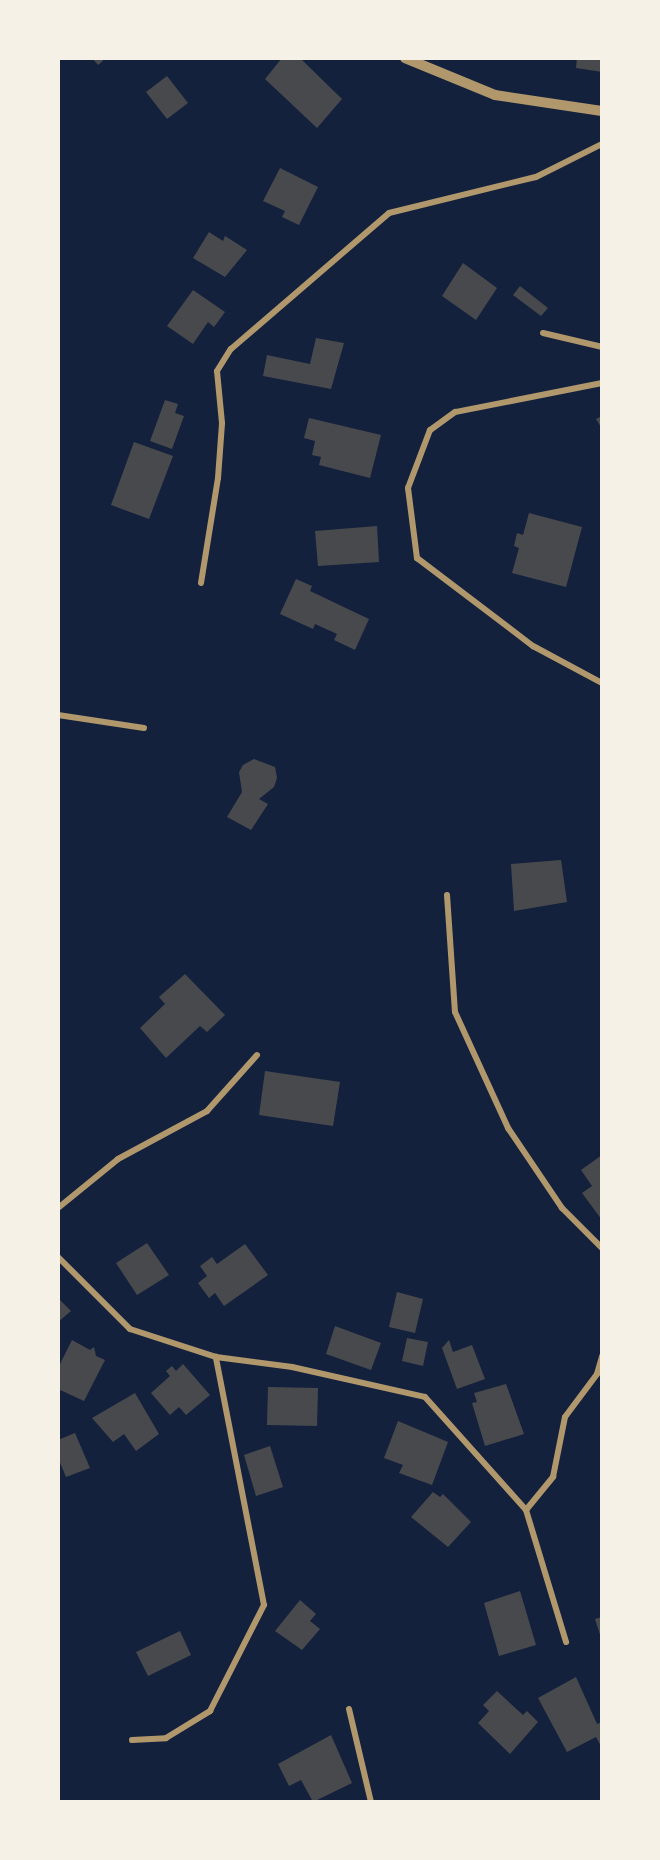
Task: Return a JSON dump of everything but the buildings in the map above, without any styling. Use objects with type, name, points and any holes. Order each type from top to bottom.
[{"type":"street","points":[[405,58],[495,95],[602,111]]},
{"type":"street","points":[[201,583],[221,445],[216,371],[231,349],[389,213],[536,177],[602,144]]},
{"type":"street","points":[[543,333],[602,347]]},
{"type":"street","points":[[602,383],[455,412],[430,430],[408,488],[417,558],[533,646],[602,683]]},
{"type":"street","points":[[58,715],[144,728]]},
{"type":"street","points":[[447,895],[455,1012],[508,1128],[562,1208],[602,1248]]},
{"type":"street","points":[[58,1208],[118,1159],[207,1111],[257,1055]]},
{"type":"street","points":[[58,1257],[130,1329],[216,1357],[292,1366],[425,1397],[526,1510],[566,1642]]},
{"type":"street","points":[[526,1510],[553,1477],[565,1417],[597,1374],[602,1356]]},
{"type":"street","points":[[132,1740],[166,1738],[210,1711],[264,1605],[216,1357]]},
{"type":"street","points":[[349,1709],[371,1802]]}]
